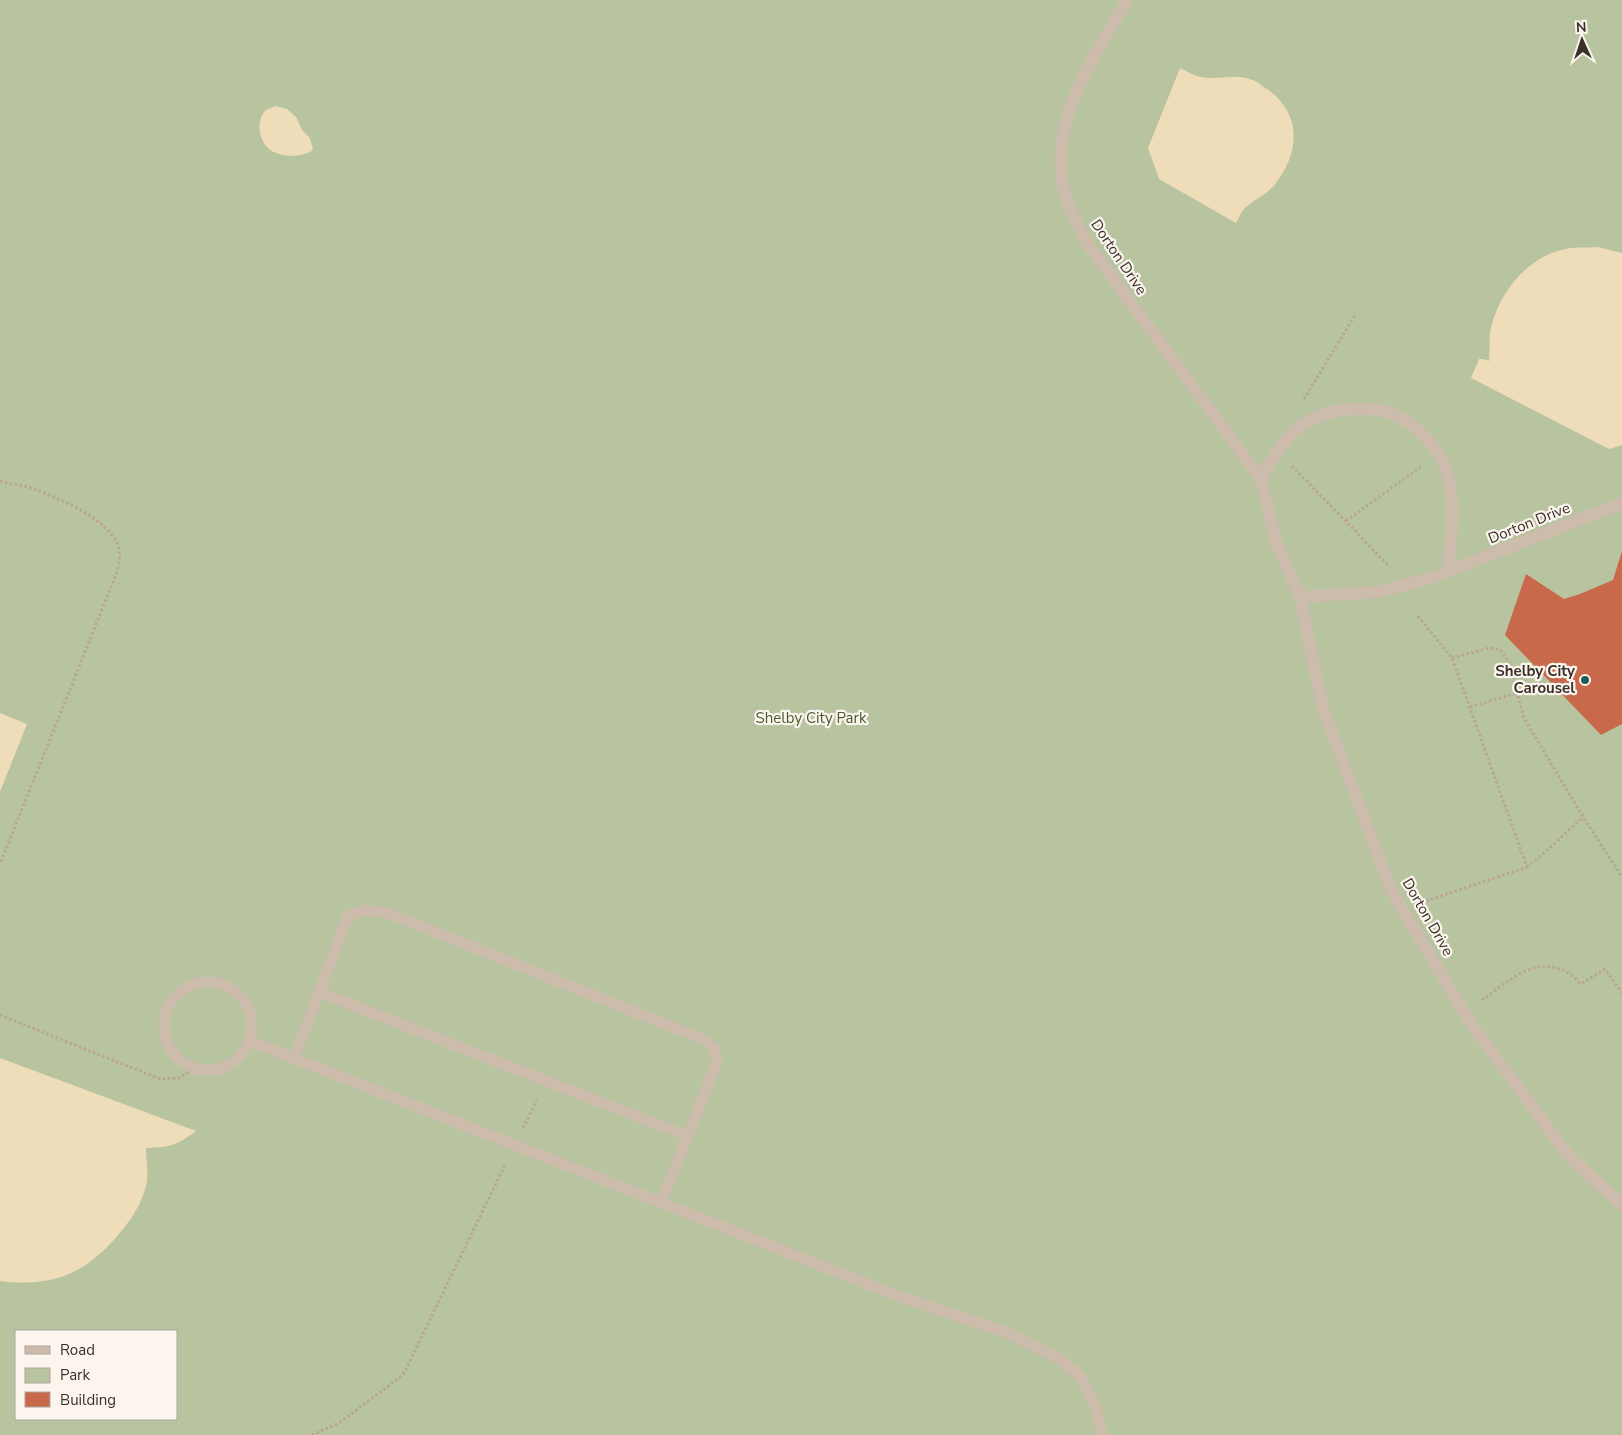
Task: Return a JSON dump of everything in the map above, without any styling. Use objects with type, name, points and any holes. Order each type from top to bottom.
[{"type":"street","name":"Dorton Drive","points":[[1127,0],[1078,88],[1064,123],[1061,145],[1061,172],[1066,195],[1089,246],[1261,479],[1276,542],[1300,596],[1323,708],[1391,890],[1472,1026],[1568,1154],[1622,1205]]},
{"type":"street","points":[[1261,479],[1274,456],[1305,423],[1327,414],[1346,410],[1366,409],[1390,413],[1410,423],[1429,442],[1443,461],[1450,481],[1453,498],[1453,523],[1448,572]]},
{"type":"street","name":"Dorton Drive","points":[[1300,596],[1378,592],[1431,578],[1622,503]]},
{"type":"lane","points":[[294,1058],[348,916],[365,910],[388,913],[705,1040],[715,1049],[717,1062],[661,1203]]},
{"type":"lane","points":[[209,982],[223,984],[235,991],[245,1001],[251,1014],[250,1042],[243,1055],[231,1064],[216,1070],[195,1068],[187,1065],[175,1056],[166,1043],[163,1028],[165,1014],[172,1000],[182,990],[195,984],[209,982]]},
{"type":"lane","points":[[319,992],[687,1136]]},
{"type":"lane","points":[[250,1042],[901,1297],[1008,1333],[1060,1359],[1081,1378],[1095,1405],[1102,1435]]},
{"type":"path","points":[[1303,400],[1355,315]]},
{"type":"path","points":[[1346,521],[1438,455]]},
{"type":"path","points":[[1292,465],[1396,573]]},
{"type":"path","points":[[0,481],[33,489],[77,508],[105,526],[118,546],[120,557],[117,572],[0,864]]},
{"type":"path","points":[[1418,616],[1438,638],[1452,658],[1526,866]]},
{"type":"path","points":[[1452,658],[1489,648],[1499,649],[1504,654],[1510,665],[1524,718],[1583,817],[1622,877]]},
{"type":"path","points":[[1470,707],[1517,693]]},
{"type":"path","points":[[1403,909],[1526,866],[1542,855],[1583,817]]},
{"type":"path","points":[[1464,1012],[1522,973],[1532,968],[1548,966],[1560,969],[1574,976],[1581,984],[1605,970],[1622,993]]},
{"type":"path","points":[[0,1014],[160,1078],[179,1078],[195,1068]]},
{"type":"path","points":[[312,1435],[339,1423],[404,1375],[546,1081]]},
{"type":"green space","name":"Shelby City Park","points":[[0,0],[1622,0],[1622,1435],[0,1435]]},
{"type":"sand","points":[[1180,68],[1201,77],[1241,77],[1255,81],[1278,99],[1287,109],[1292,121],[1294,133],[1293,146],[1290,159],[1284,171],[1269,190],[1244,209],[1236,223],[1159,179],[1148,148]]},
{"type":"sand","points":[[275,106],[287,109],[296,117],[302,130],[310,138],[313,150],[297,156],[290,156],[278,154],[265,145],[260,130],[260,120],[265,111]]},
{"type":"sand","points":[[1598,247],[1622,253],[1622,445],[1609,449],[1471,378],[1479,359],[1489,361],[1490,331],[1496,313],[1502,299],[1520,275],[1543,257],[1556,251],[1571,248]]},
{"type":"sand","points":[[0,713],[27,724],[0,792]]},
{"type":"sand","points":[[0,1058],[196,1131],[173,1145],[146,1148],[146,1186],[140,1203],[123,1229],[110,1244],[84,1266],[54,1279],[20,1283],[0,1281]]},
{"type":"building","name":"Shelby City Carousel","points":[[1622,551],[1622,724],[1601,735],[1505,635],[1526,574],[1564,599],[1613,580]]},
{"type":"place","name":"Shelby City Carousel","points":[[1585,680]]}]
